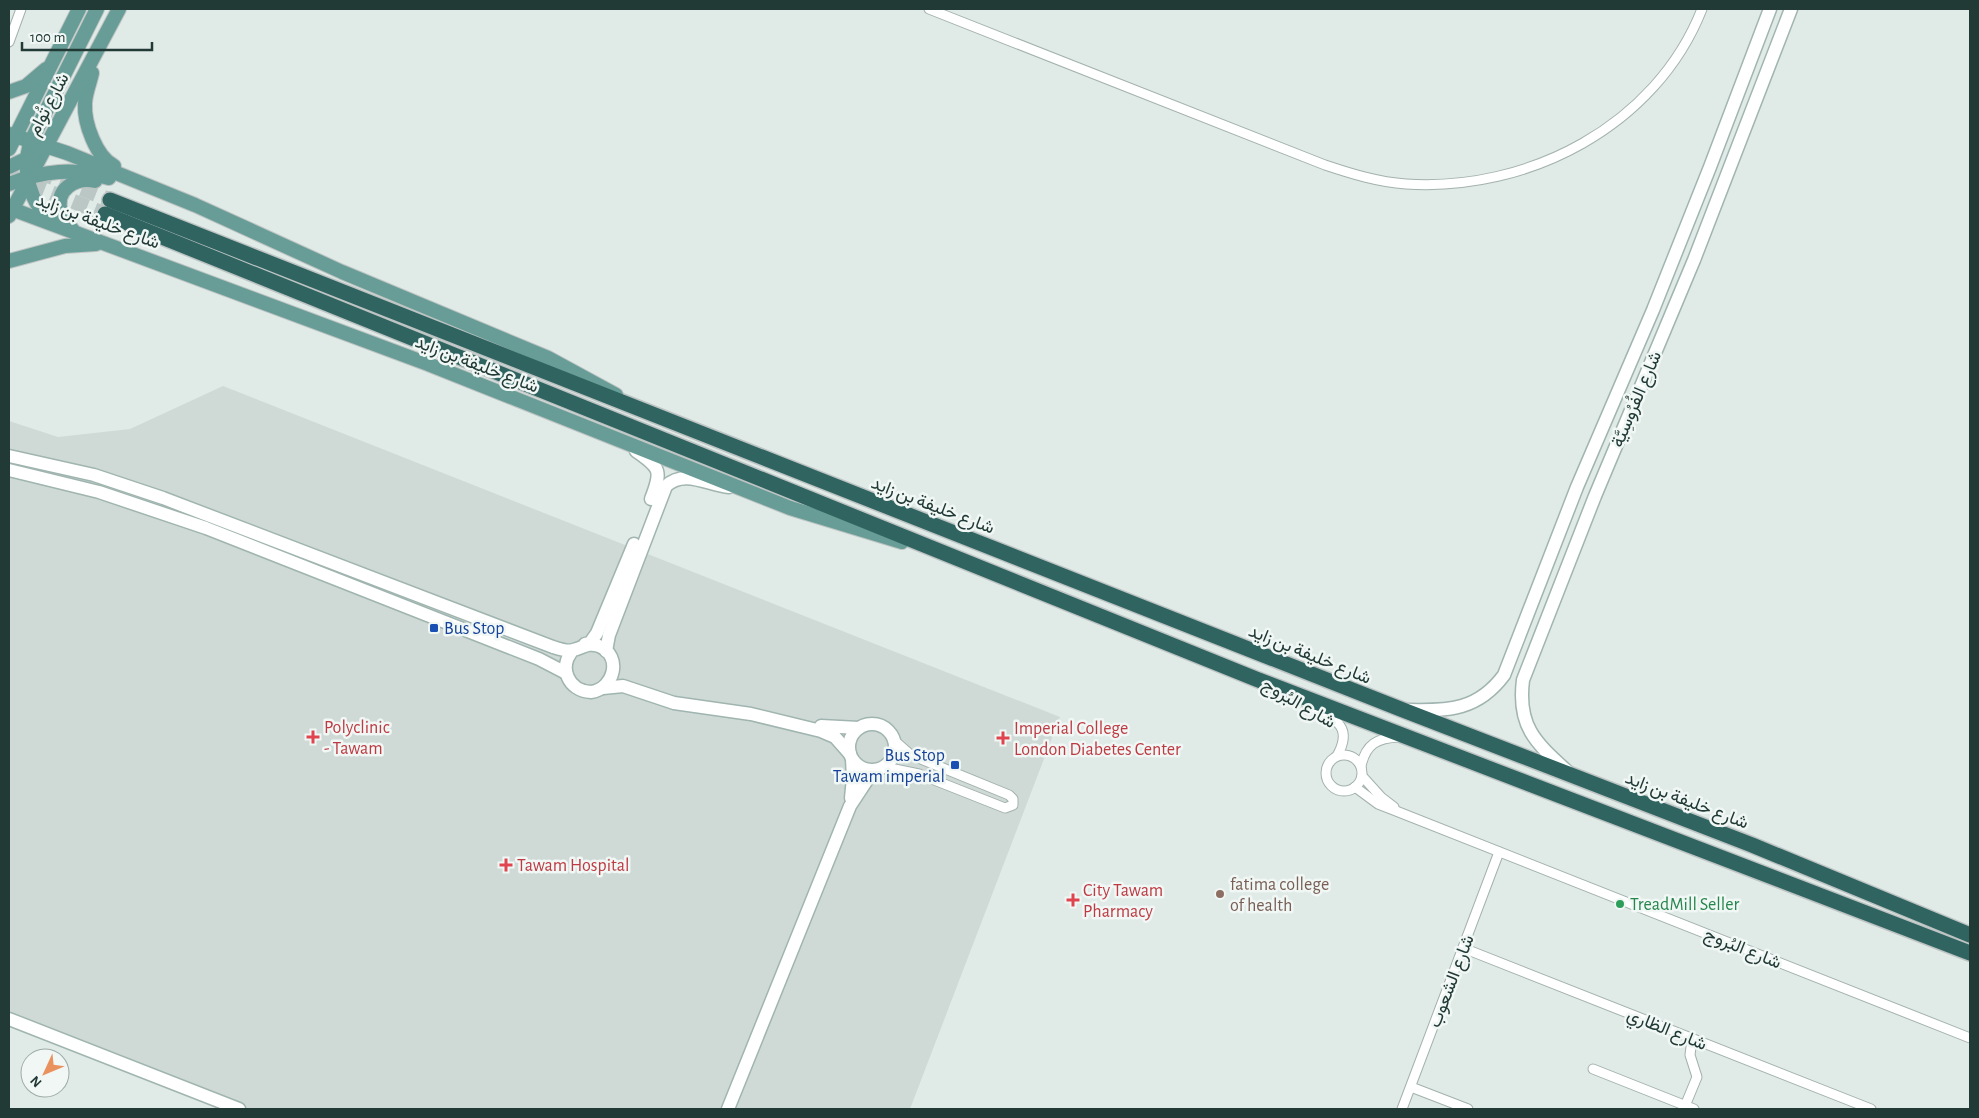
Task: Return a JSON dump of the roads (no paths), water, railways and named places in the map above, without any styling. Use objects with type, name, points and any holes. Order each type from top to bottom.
[{"type":"highway","name":"شارع خليفة بن زايد","points":[[1970,935],[1752,845],[1574,777],[636,408],[107,207],[933,548],[1256,679],[1970,953]]},
{"type":"main road","name":"شارع تُوام","points":[[11,140],[79,9]]},
{"type":"main road","points":[[68,230],[49,218],[39,207],[28,178],[26,159],[31,141],[97,9]]},
{"type":"main road","name":"شارع تُوام","points":[[10,211],[95,58],[119,9]]},
{"type":"main road","points":[[95,58],[85,108],[98,153],[106,162],[144,178],[165,192]]},
{"type":"main road","points":[[9,92],[26,86],[52,64]]},
{"type":"main road","name":"شارع خليفة بن زايد","points":[[11,140],[31,141],[47,146],[165,192],[342,272],[548,358],[584,376],[636,408]]},
{"type":"main road","points":[[9,167],[47,146]]},
{"type":"main road","points":[[9,184],[58,171],[79,171],[142,189],[165,192]]},
{"type":"main road","points":[[68,230],[60,207],[61,198],[68,186],[81,180],[121,182]]},
{"type":"main road","name":"شارع خليفة بن زايد","points":[[10,211],[68,230],[316,322],[738,488],[826,520],[933,548]]},
{"type":"main road","points":[[9,261],[65,246],[106,244]]},
{"type":"street","points":[[9,42],[21,9]]},
{"type":"street","points":[[929,9],[1325,165],[1384,181],[1426,185],[1476,181],[1515,173],[1551,160],[1588,140],[1625,113],[1654,84],[1685,42],[1702,9]]},
{"type":"street","name":"شارع الفُرُوسِيَّة","points":[[1403,710],[1438,711],[1462,707],[1488,693],[1504,675],[1577,487],[1710,168],[1770,9]]},
{"type":"street","name":"شارع الفُرُوسِيَّة","points":[[1574,777],[1543,750],[1528,731],[1522,704],[1523,680],[1595,496],[1694,260],[1791,9]]},
{"type":"street","points":[[1694,260],[1686,262],[1682,258],[1706,192],[1710,168]]},
{"type":"street","points":[[566,674],[566,661],[573,650],[590,643],[600,627],[658,481],[655,464],[627,443]]},
{"type":"street","points":[[9,456],[110,480],[553,647],[573,650]]},
{"type":"street","points":[[9,470],[65,482],[206,528],[539,659],[566,674],[572,684],[580,690],[591,692],[603,688],[623,686],[668,702],[751,714],[821,731],[835,737],[859,767],[919,774],[1005,808],[1013,805],[1013,799],[1009,795],[911,755],[894,740],[889,731],[879,725],[867,724],[859,728],[831,728],[745,707],[664,695],[636,685],[626,678],[606,652],[597,646],[585,644]]},
{"type":"street","points":[[606,652],[609,635],[666,486],[673,480],[685,478],[716,486],[738,488]]},
{"type":"street","points":[[359,588],[363,582],[367,581],[392,588],[398,587]]},
{"type":"street","points":[[603,688],[612,677],[613,663]]},
{"type":"street","name":"شارع البُروج","points":[[1256,679],[1337,721],[1344,731],[1345,741],[1338,756]]},
{"type":"street","points":[[728,1109],[850,806],[854,778],[850,740],[859,728]]},
{"type":"street","points":[[1361,766],[1351,756],[1338,756],[1330,762],[1326,769],[1329,782],[1339,790],[1349,790],[1355,787],[1362,776],[1361,766],[1365,751],[1373,742],[1405,736]]},
{"type":"street","points":[[850,806],[879,769],[894,755],[894,740]]},
{"type":"street","name":"شارع البُروج","points":[[1362,776],[1381,797],[1405,813]]},
{"type":"street","name":"شارع البُروج","points":[[1355,787],[1378,804],[1405,813],[1970,1038]]},
{"type":"street","name":"شارع الشعوب","points":[[1402,1109],[1499,852]]},
{"type":"street","name":"شارع الظاري","points":[[1463,948],[1871,1109]]},
{"type":"street","points":[[9,1019],[239,1109]]},
{"type":"street","points":[[1593,1069],[1689,1108],[1697,1077],[1690,1055],[1692,1038]]},
{"type":"street","points":[[1411,1087],[1468,1109]]},
{"type":"tunnel","points":[[39,172],[110,200]]},
{"type":"tunnel","points":[[9,176],[105,214]]},
{"type":"place","name":"Bus Stop","points":[[434,628]]},
{"type":"place","name":"Polyclinic - Tawam","points":[[313,737]]},
{"type":"place","name":"Imperial College London Diabetes Center","points":[[1003,738]]},
{"type":"place","name":"Bus Stop Tawam imperial","points":[[955,765]]},
{"type":"place","name":"Tawam Hospital","points":[[506,865]]},
{"type":"place","name":"fatima college of health","points":[[1220,894]]},
{"type":"place","name":"City Tawam Pharmacy","points":[[1073,900]]},
{"type":"place","name":"TreadMill Seller","points":[[1620,904]]}]
